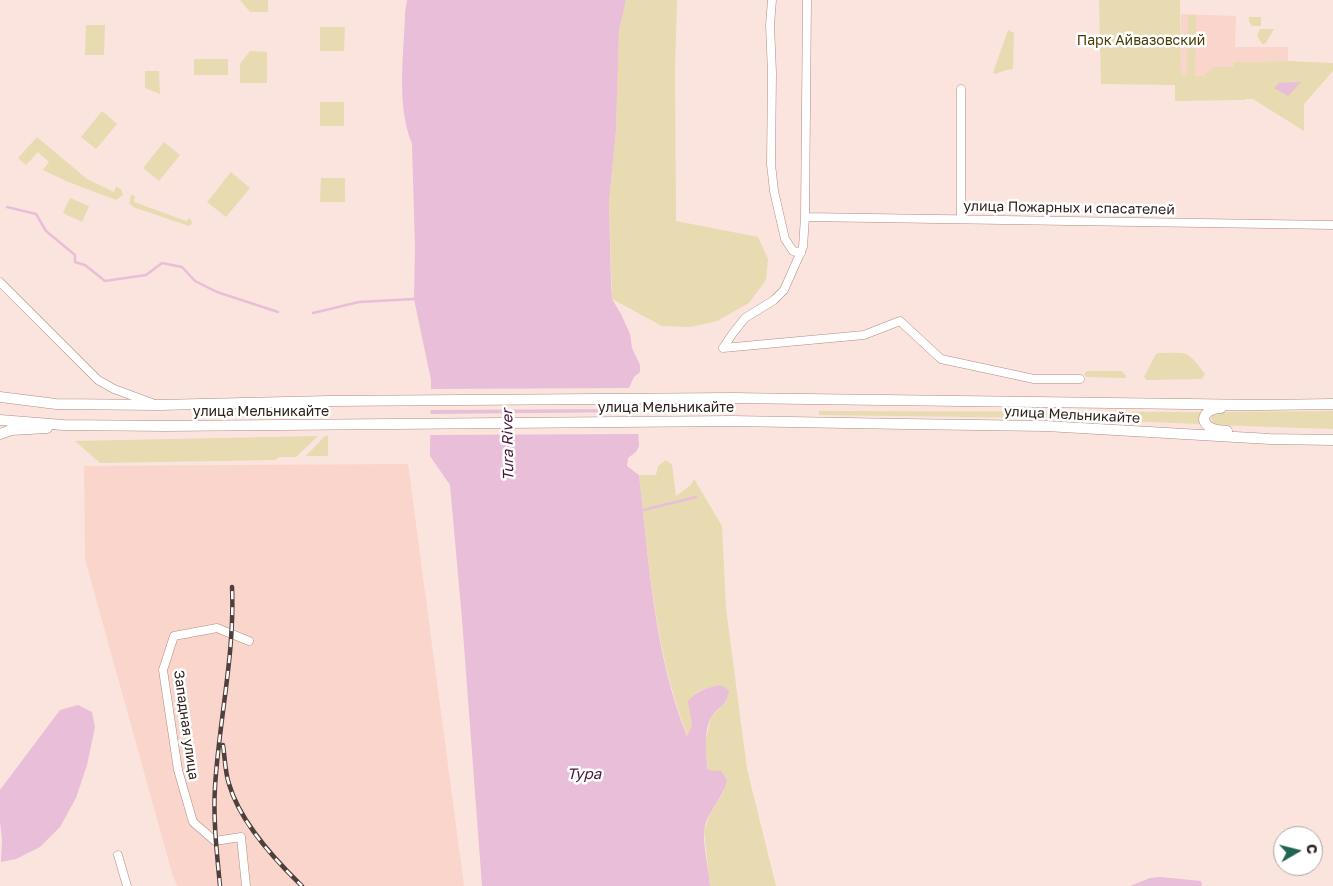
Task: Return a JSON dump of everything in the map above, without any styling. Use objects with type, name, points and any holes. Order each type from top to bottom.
[{"type":"main road","name":"улица Мельникайте","points":[[0,397],[56,404],[158,405],[329,401],[731,398],[1333,404]]},
{"type":"main road","points":[[1263,404],[1245,409],[1211,409],[1206,412],[1205,418],[1209,427],[1215,430],[1249,433],[1270,439]]},
{"type":"main road","name":"улица Мельникайте","points":[[0,420],[63,425],[330,425],[732,421],[1046,426],[1270,439],[1333,440]]},
{"type":"main road","points":[[1,434],[11,430],[39,430],[63,425]]},
{"type":"street","points":[[772,0],[770,25],[772,73],[771,164],[774,191],[785,239],[793,251],[801,253]]},
{"type":"street","points":[[807,0],[805,240],[784,290],[774,300],[745,318],[723,348],[864,335],[900,321],[941,359],[1034,379],[1080,379]]},
{"type":"street","points":[[961,89],[961,219]]},
{"type":"street","name":"улица Пожарных и спасателей","points":[[805,217],[1333,225]]},
{"type":"street","points":[[0,282],[98,380],[114,389],[158,405]]},
{"type":"street","name":"Западная улица","points":[[246,886],[241,837],[215,841],[193,822],[178,770],[163,670],[174,636],[217,628],[249,641]]},
{"type":"street","points":[[118,855],[128,886]]},
{"type":"shaded area","points":[[1181,14],[1236,16],[1235,47],[1288,47],[1288,61],[1235,62],[1235,67],[1213,67],[1203,76],[1181,75]]},
{"type":"shaded area","points":[[408,464],[464,886],[177,886],[85,559],[84,466]]},
{"type":"green space","points":[[240,0],[268,0],[268,12],[250,12]]},
{"type":"green space","points":[[626,0],[677,0],[675,70],[676,221],[758,237],[768,259],[766,280],[749,303],[717,321],[691,327],[662,326],[612,299],[609,202],[616,130],[619,31]]},
{"type":"green space","name":"Парк Айвазовский","points":[[1099,0],[1180,0],[1181,75],[1187,75],[1188,15],[1196,15],[1195,76],[1203,76],[1213,67],[1234,67],[1234,62],[1288,61],[1333,63],[1333,71],[1304,104],[1304,131],[1253,99],[1175,101],[1175,85],[1101,84]]},
{"type":"green space","points":[[1249,17],[1261,17],[1261,26],[1252,26]]},
{"type":"green space","points":[[86,25],[105,25],[104,55],[85,55]]},
{"type":"green space","points":[[320,27],[345,27],[344,51],[320,51]]},
{"type":"green space","points":[[1260,29],[1274,29],[1265,44],[1262,44],[1257,35]]},
{"type":"green space","points":[[1008,30],[1014,33],[1013,69],[996,74],[993,73]]},
{"type":"green space","points":[[250,51],[267,52],[267,83],[240,83],[240,64]]},
{"type":"green space","points":[[194,59],[228,59],[228,75],[194,75]]},
{"type":"green space","points":[[145,71],[159,71],[160,94],[145,88]]},
{"type":"green space","points":[[320,102],[344,102],[344,126],[320,126]]},
{"type":"green space","points":[[102,111],[117,124],[96,149],[81,137]]},
{"type":"green space","points":[[37,137],[87,179],[114,192],[116,187],[121,189],[123,195],[116,200],[43,170],[49,162],[38,152],[26,165],[18,158]]},
{"type":"green space","points":[[164,142],[180,155],[159,181],[143,168]]},
{"type":"green space","points":[[231,172],[250,188],[226,217],[207,202]]},
{"type":"green space","points":[[321,178],[345,178],[345,202],[320,202]]},
{"type":"green space","points":[[131,195],[135,196],[134,202],[186,221],[190,218],[192,223],[189,226],[133,207],[129,203]]},
{"type":"green space","points":[[70,198],[89,206],[82,222],[63,213]]},
{"type":"green space","points":[[1156,354],[1186,354],[1194,360],[1205,374],[1202,379],[1147,380],[1144,377]]},
{"type":"green space","points":[[1087,371],[1122,371],[1126,378],[1086,377],[1084,374]]},
{"type":"green space","points":[[819,411],[1201,412],[1200,424],[1047,418],[819,415]]},
{"type":"green space","points":[[1333,411],[1333,429],[1214,425],[1211,418],[1215,412]]},
{"type":"green space","points":[[318,436],[296,457],[280,457],[275,460],[100,463],[75,441]]},
{"type":"green space","points":[[325,436],[328,436],[328,456],[306,456]]},
{"type":"green space","points":[[666,460],[672,465],[676,496],[691,485],[694,479],[722,526],[726,608],[747,769],[776,886],[710,886],[704,830],[711,812],[724,791],[708,770],[705,743],[711,717],[726,702],[720,685],[698,691],[689,701],[692,726],[688,737],[677,706],[661,641],[650,575],[639,475],[656,475],[658,466]]},
{"type":"water","name":"Тура","points":[[407,0],[626,0],[619,31],[616,130],[609,202],[612,299],[630,334],[632,348],[640,365],[640,372],[634,377],[626,394],[628,404],[637,418],[639,446],[636,452],[628,458],[627,466],[639,475],[654,607],[660,640],[676,705],[687,736],[692,726],[688,701],[702,690],[720,685],[729,690],[724,703],[709,721],[706,735],[708,770],[721,771],[727,780],[705,824],[704,843],[710,886],[482,886],[450,485],[430,456],[431,380],[414,299],[415,248],[412,144],[407,129],[402,96]]},
{"type":"water","points":[[1301,82],[1288,96],[1274,88],[1279,83]]},
{"type":"water","points":[[78,705],[92,712],[95,727],[87,765],[76,798],[60,827],[40,847],[16,859],[1,862],[0,790],[60,710]]},
{"type":"water","points":[[1160,877],[1201,881],[1202,886],[1130,886],[1150,878]]},
{"type":"pier","points":[[631,388],[629,395],[634,409],[428,410],[428,389]]},
{"type":"pier","points":[[637,412],[640,417],[641,434],[427,435],[428,414]]},
{"type":"waterway","points":[[7,207],[36,214],[46,231],[75,255],[75,262],[85,265],[105,281],[146,275],[162,263],[182,267],[195,281],[217,292],[278,312]]},
{"type":"waterway","points":[[313,313],[359,302],[414,299]]},
{"type":"waterway","points":[[643,510],[696,497]]},
{"type":"railway","points":[[220,886],[215,824],[215,787],[229,662],[232,587]]},
{"type":"railway","points":[[223,745],[228,779],[241,812],[269,852],[302,886]]},
{"type":"water label","name":"Tura River","points":[[508,445]]}]
